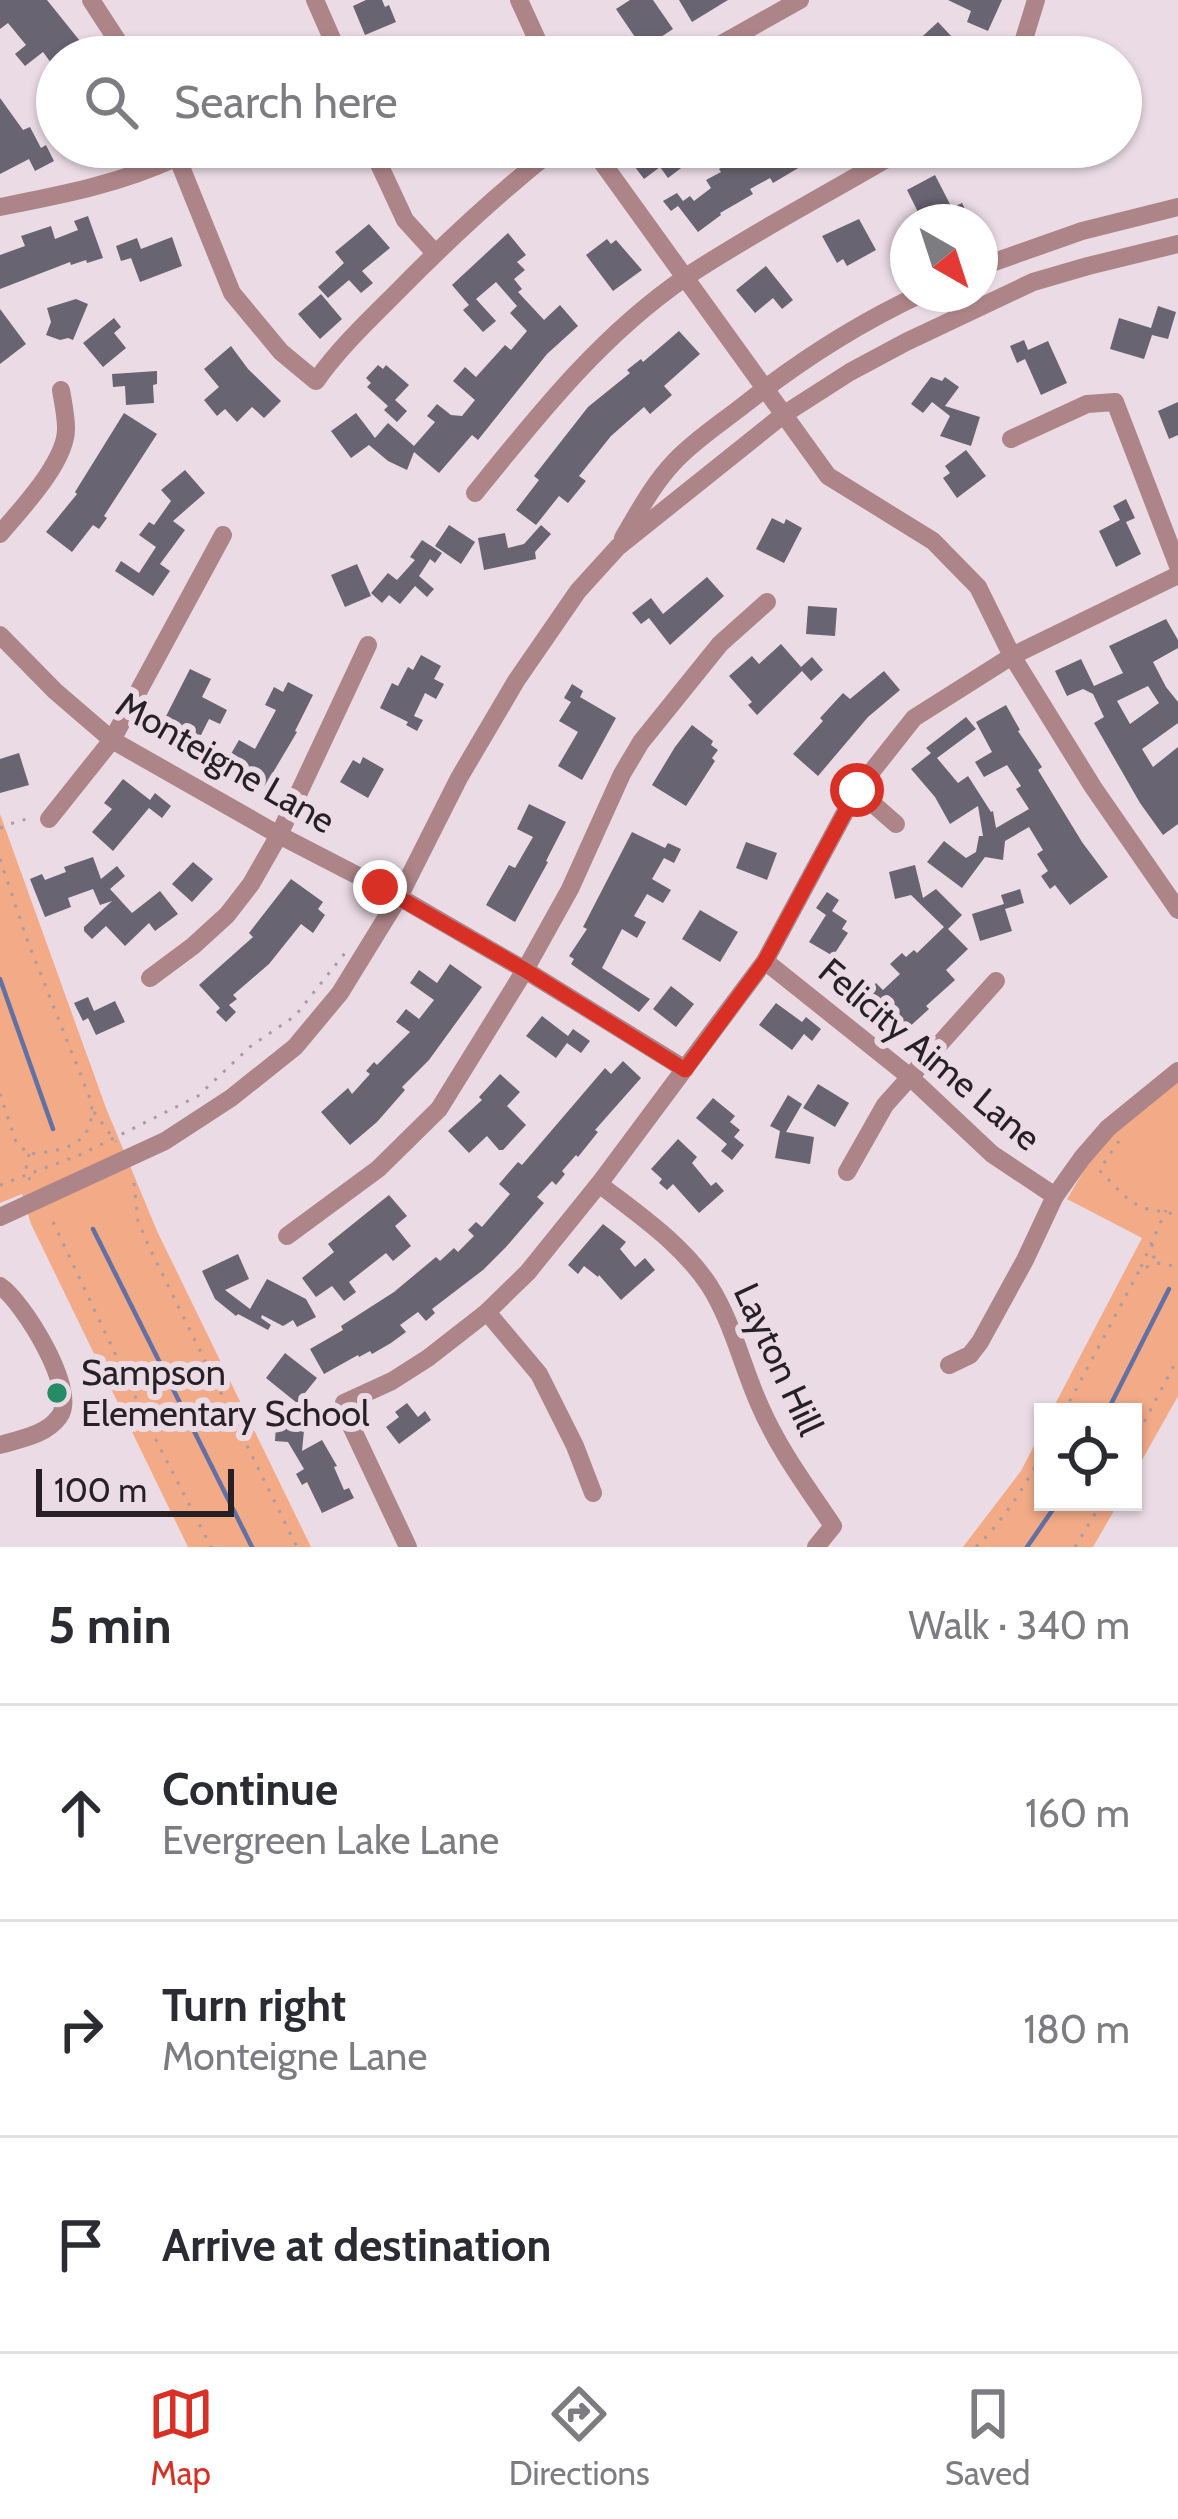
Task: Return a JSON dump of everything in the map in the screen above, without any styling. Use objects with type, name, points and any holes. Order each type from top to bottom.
[{"type":"street","points":[[91,0],[114,36]]},
{"type":"street","points":[[315,0],[331,36]]},
{"type":"street","points":[[519,0],[535,36]]},
{"type":"street","points":[[736,36],[800,0]]},
{"type":"street","points":[[1027,36],[1036,0]]},
{"type":"street","points":[[0,207],[98,188],[152,168]]},
{"type":"street","points":[[181,168],[232,293],[281,352],[316,381],[333,357],[435,253],[530,168]]},
{"type":"street","points":[[381,168],[405,220],[435,253]]},
{"type":"street","points":[[606,168],[828,476],[933,541],[978,587],[1012,656],[1093,788],[1178,910]]},
{"type":"street","points":[[476,493],[549,401],[617,334],[684,278],[870,168]]},
{"type":"street","points":[[998,260],[1082,231],[1178,207]]},
{"type":"street","points":[[2,1211],[165,1141],[231,1098],[295,1047],[340,993],[399,897],[459,778],[516,681],[578,591],[618,547],[783,416],[850,372],[1033,283],[1178,244]]},
{"type":"street","points":[[618,547],[653,487],[676,460],[764,387],[890,311]]},
{"type":"street","points":[[0,534],[58,456],[67,433],[61,390]]},
{"type":"street","points":[[408,1547],[344,1403],[392,1382],[428,1358],[528,1272],[765,961],[857,790],[914,718],[1012,656],[1178,570],[1115,402],[1087,404],[1011,439]]},
{"type":"street","points":[[49,819],[112,740],[223,535]]},
{"type":"street","points":[[286,1236],[378,1169],[439,1109],[570,889],[641,742],[720,644],[767,602]]},
{"type":"street","name":"Monteigne Lane","points":[[0,635],[112,740],[279,836],[399,897],[685,1070]]},
{"type":"street","points":[[150,978],[227,915],[251,884],[279,836],[368,645]]},
{"type":"street","points":[[857,790],[896,824]]},
{"type":"street","name":"Felicity Aime Lane","points":[[765,961],[910,1077],[992,1154],[1055,1196]]},
{"type":"street","points":[[848,1172],[885,1105],[996,982]]},
{"type":"street","points":[[949,1365],[970,1355],[980,1342],[1055,1196],[1082,1158],[1108,1128],[1178,1071]]},
{"type":"street","name":"Layton Hill","points":[[599,1184],[676,1243],[708,1284],[797,1477],[833,1526],[816,1547]]},
{"type":"street","points":[[0,1445],[37,1433],[64,1408],[55,1368],[22,1308],[3,1293]]},
{"type":"street","points":[[487,1312],[538,1374],[593,1493]]},
{"type":"path","points":[[0,828],[21,820],[49,819]]},
{"type":"path","points":[[0,859],[93,1111],[76,1145],[60,1152],[29,1154],[16,1142],[0,1094]]},
{"type":"path","points":[[0,1185],[29,1178],[115,1140],[198,1096],[250,1046],[295,1016],[344,954]]},
{"type":"path","points":[[93,1111],[115,1140]]},
{"type":"path","points":[[1125,1133],[1099,1170],[1122,1196],[1150,1210],[1178,1216]]},
{"type":"path","points":[[29,1154],[29,1178]]},
{"type":"path","points":[[134,1183],[138,1221],[150,1250],[297,1547]]},
{"type":"path","points":[[1069,1403],[1166,1210]]},
{"type":"path","points":[[53,1222],[211,1547]]},
{"type":"path","points":[[1153,1238],[1153,1256],[1160,1263]]},
{"type":"path","points":[[1140,1269],[1160,1263],[1178,1267]]},
{"type":"path","points":[[1142,1427],[1178,1358]]},
{"type":"path","points":[[976,1547],[994,1530],[1034,1469]]},
{"type":"path","points":[[1075,1547],[1097,1511]]},
{"type":"shaded area","points":[[0,814],[106,1108],[157,1231],[311,1547],[188,1547],[31,1224],[22,1194],[0,1203]]},
{"type":"shaded area","points":[[1178,1081],[1178,1396],[1142,1460],[1142,1403],[1056,1403],[1142,1238],[1067,1199],[1119,1126]]},
{"type":"shaded area","points":[[1034,1446],[1034,1511],[1114,1511],[1093,1547],[963,1547],[1021,1471]]},
{"type":"building","points":[[0,0],[47,0],[76,36],[36,36],[36,57],[25,66],[15,54],[26,45],[8,23],[0,29]]},
{"type":"building","points":[[366,0],[389,5],[396,22],[365,35],[353,6]]},
{"type":"building","points":[[630,0],[653,0],[673,29],[662,36],[634,36],[616,9]]},
{"type":"building","points":[[679,0],[728,0],[692,22]]},
{"type":"building","points":[[948,0],[1002,0],[988,31],[967,22],[971,11]]},
{"type":"building","points":[[938,22],[951,36],[923,36]]},
{"type":"building","points":[[0,98],[23,130],[30,127],[36,138],[36,168],[41,168],[35,171],[29,159],[0,174]]},
{"type":"building","points":[[636,168],[659,168],[644,179]]},
{"type":"building","points":[[661,168],[681,168],[668,178]]},
{"type":"building","points":[[798,168],[773,183],[770,178],[750,189],[753,194],[698,232],[678,206],[671,211],[663,201],[677,193],[683,201],[690,196],[694,201],[711,188],[706,180],[719,169]]},
{"type":"building","points":[[935,175],[950,204],[914,204],[907,190]]},
{"type":"building","points":[[88,216],[103,258],[70,262],[0,289],[0,255],[25,246],[21,236],[51,226],[55,239],[78,230],[74,221]]},
{"type":"building","points":[[859,219],[876,250],[847,266],[843,259],[837,263],[822,236]]},
{"type":"building","points":[[369,224],[390,248],[362,271],[373,283],[361,293],[349,280],[328,298],[318,287],[344,263],[335,252]]},
{"type":"building","points":[[508,233],[526,255],[517,262],[525,270],[514,279],[522,289],[518,292],[544,320],[560,305],[578,326],[547,354],[478,440],[472,435],[439,473],[414,452],[407,470],[369,445],[351,458],[331,431],[356,413],[375,438],[388,423],[414,446],[435,422],[427,416],[437,404],[451,415],[462,416],[475,400],[453,381],[465,367],[476,377],[505,345],[511,350],[527,331],[510,313],[517,306],[496,282],[476,299],[496,321],[483,332],[463,310],[469,305],[452,285]]},
{"type":"building","points":[[172,237],[182,266],[140,282],[131,258],[121,261],[116,246],[137,238],[141,249]]},
{"type":"building","points":[[607,239],[611,244],[616,240],[642,270],[613,291],[586,255]]},
{"type":"building","points":[[766,266],[793,300],[782,309],[773,298],[755,313],[736,290]]},
{"type":"building","points":[[321,294],[342,319],[320,339],[298,314]]},
{"type":"building","points":[[76,299],[88,304],[73,340],[46,335],[51,322],[47,308]]},
{"type":"building","points":[[1158,306],[1176,312],[1168,339],[1152,335],[1144,359],[1110,349],[1119,318],[1151,328]]},
{"type":"building","points":[[0,309],[26,344],[0,364]]},
{"type":"building","points":[[114,318],[121,327],[114,333],[126,348],[103,367],[83,343]]},
{"type":"building","points":[[679,331],[700,354],[664,386],[672,395],[650,414],[644,407],[611,436],[579,476],[586,481],[568,503],[559,496],[536,525],[516,510],[539,480],[534,476],[588,407]]},
{"type":"building","points":[[1024,340],[1028,350],[1048,341],[1067,383],[1041,395],[1025,359],[1017,363],[1010,346]]},
{"type":"building","points":[[231,346],[281,401],[264,418],[252,407],[237,422],[225,409],[217,416],[204,400],[219,387],[204,369]]},
{"type":"building","points":[[378,365],[383,369],[386,365],[409,385],[395,400],[407,411],[397,422],[367,387],[371,383],[366,378]]},
{"type":"building","points":[[157,371],[154,403],[126,405],[125,386],[113,387],[112,374]]},
{"type":"building","points":[[931,377],[942,381],[945,377],[959,387],[945,406],[980,417],[971,446],[940,436],[950,416],[932,402],[923,413],[911,404]]},
{"type":"building","points":[[1178,402],[1178,435],[1169,439],[1158,411]]},
{"type":"building","points":[[124,413],[157,434],[104,516],[107,518],[99,529],[93,525],[72,552],[46,532],[77,494]]},
{"type":"building","points":[[966,450],[986,476],[957,498],[943,478],[950,473],[945,466]]},
{"type":"building","points":[[185,470],[205,493],[173,521],[185,530],[160,564],[170,571],[153,596],[115,571],[121,561],[139,573],[156,547],[139,535],[149,522],[154,525],[171,501],[161,490]]},
{"type":"building","points":[[1126,499],[1135,518],[1126,522],[1141,554],[1116,567],[1099,531],[1120,520],[1113,506]]},
{"type":"building","points":[[772,518],[802,528],[784,563],[756,549]]},
{"type":"building","points":[[449,525],[475,542],[461,564],[435,546]]},
{"type":"building","points":[[541,525],[551,534],[535,552],[536,559],[484,570],[478,538],[505,533],[508,548],[524,544]]},
{"type":"building","points":[[422,540],[442,553],[435,563],[430,559],[419,576],[434,589],[427,597],[415,586],[400,604],[389,595],[382,603],[371,593],[388,573],[397,580],[415,560],[410,557]]},
{"type":"building","points":[[357,564],[371,596],[345,607],[331,575]]},
{"type":"building","points":[[707,577],[724,596],[670,645],[649,618],[641,624],[632,613],[651,598],[663,614]]},
{"type":"building","points":[[808,606],[837,608],[835,636],[806,634]]},
{"type":"building","points":[[1166,619],[1178,640],[1178,648],[1153,662],[1178,702],[1178,723],[1142,749],[1153,767],[1178,747],[1178,824],[1163,835],[1094,723],[1104,717],[1093,694],[1083,689],[1067,696],[1055,671],[1081,659],[1094,686],[1123,673],[1109,646]],"holes":[[[1148,686],[1159,703],[1130,724],[1117,701]]]},
{"type":"building","points":[[781,644],[801,667],[812,657],[823,670],[811,681],[802,671],[757,715],[729,676],[752,656],[759,664]]},
{"type":"building","points":[[421,655],[441,666],[434,679],[444,684],[436,699],[425,693],[414,716],[423,720],[417,731],[380,708],[392,683],[398,686]]},
{"type":"building","points":[[190,669],[211,679],[202,697],[227,710],[220,724],[209,719],[195,747],[160,728]]},
{"type":"building","points":[[884,671],[900,690],[868,717],[818,776],[793,754],[843,693],[850,699]]},
{"type":"building","points":[[288,682],[313,695],[265,786],[234,768],[230,776],[214,767],[221,755],[228,759],[239,740],[255,749],[276,710],[265,705],[274,687],[283,692]]},
{"type":"building","points":[[572,684],[583,691],[580,697],[616,718],[582,780],[558,766],[578,732],[559,721],[571,702],[564,698]]},
{"type":"building","points":[[1006,705],[1042,767],[1038,770],[1108,877],[1070,905],[1041,876],[1048,871],[1037,854],[1043,850],[1029,827],[1005,841],[1003,860],[985,857],[962,888],[927,862],[944,841],[966,858],[976,852],[979,836],[983,836],[978,806],[950,824],[911,769],[931,753],[926,748],[966,717],[976,729],[937,758],[958,783],[968,776],[993,811],[996,828],[1029,809],[1007,765],[984,777],[975,762],[992,752],[976,722]]},
{"type":"building","points":[[692,725],[718,750],[686,806],[652,785]]},
{"type":"building","points":[[19,753],[29,785],[0,793],[0,759]]},
{"type":"building","points":[[363,757],[384,769],[368,798],[340,782],[353,760],[360,764]]},
{"type":"building","points":[[123,779],[150,800],[155,793],[171,806],[162,818],[149,808],[113,851],[92,832],[112,809],[104,803]]},
{"type":"building","points":[[529,804],[566,822],[515,922],[486,905],[509,865],[515,868],[533,837],[517,829]]},
{"type":"building","points":[[632,832],[665,848],[668,843],[681,849],[674,863],[664,858],[652,879],[671,890],[663,903],[647,894],[634,916],[646,922],[637,938],[622,929],[602,968],[650,999],[639,1012],[571,964],[574,959],[569,956],[587,929],[583,927]]},
{"type":"building","points":[[746,842],[777,853],[767,880],[736,868]]},
{"type":"building","points":[[93,857],[101,879],[117,866],[125,876],[110,889],[132,913],[160,891],[178,914],[155,931],[149,923],[125,946],[106,926],[92,939],[84,931],[112,901],[100,905],[93,889],[68,898],[71,907],[45,917],[30,879],[42,874],[45,880]]},
{"type":"building","points":[[193,862],[213,879],[192,902],[172,884]]},
{"type":"building","points":[[915,865],[923,898],[936,889],[962,915],[948,929],[968,949],[946,970],[955,980],[907,1029],[884,1004],[879,1008],[865,993],[876,983],[883,990],[900,974],[890,964],[902,953],[906,957],[914,950],[917,953],[944,927],[911,895],[895,899],[889,872]]},
{"type":"building","points":[[291,879],[323,902],[318,909],[325,915],[313,933],[301,924],[269,964],[233,995],[237,999],[229,1005],[236,1012],[226,1022],[199,985],[253,937],[249,933]]},
{"type":"building","points":[[1020,889],[1024,903],[1005,909],[1012,931],[980,941],[972,914],[1004,904],[1001,895]]},
{"type":"building","points":[[827,892],[839,900],[832,911],[847,921],[842,929],[848,933],[833,956],[809,942],[826,915],[816,908]]},
{"type":"building","points":[[700,910],[738,932],[720,962],[682,939]]},
{"type":"building","points":[[450,964],[482,987],[429,1060],[402,1087],[405,1090],[350,1145],[321,1112],[348,1088],[352,1094],[374,1062],[377,1065],[410,1032],[396,1022],[406,1009],[419,1019],[434,1000],[410,983],[419,970],[437,983]]},
{"type":"building","points":[[671,986],[694,1004],[676,1027],[653,1009]]},
{"type":"building","points":[[88,997],[94,1011],[115,1001],[125,1022],[96,1035],[74,1003]]},
{"type":"building","points":[[776,1003],[821,1029],[812,1041],[804,1034],[792,1050],[759,1025]]},
{"type":"building","points":[[542,1016],[568,1036],[573,1029],[590,1041],[581,1053],[567,1043],[556,1058],[526,1036]]},
{"type":"building","points":[[623,1061],[641,1078],[562,1171],[565,1174],[556,1185],[552,1181],[537,1197],[544,1203],[506,1247],[432,1309],[435,1313],[426,1321],[418,1312],[400,1325],[406,1332],[391,1343],[324,1374],[310,1349],[343,1330],[341,1326],[394,1292],[436,1257],[440,1261],[454,1248],[458,1252],[474,1236],[468,1230],[476,1222],[482,1227],[510,1194],[499,1184],[518,1162],[522,1165],[605,1068],[611,1074]]},
{"type":"building","points":[[500,1074],[520,1092],[507,1106],[526,1125],[503,1150],[487,1136],[469,1153],[448,1131],[482,1100],[479,1097]]},
{"type":"building","points":[[818,1084],[849,1103],[835,1127],[803,1108]]},
{"type":"building","points":[[788,1095],[802,1104],[786,1132],[814,1137],[810,1164],[775,1158],[780,1131],[770,1126]]},
{"type":"building","points":[[713,1098],[735,1116],[730,1122],[740,1130],[734,1137],[744,1145],[732,1160],[721,1151],[727,1144],[696,1118]]},
{"type":"building","points":[[678,1139],[697,1157],[692,1163],[711,1186],[716,1182],[724,1191],[699,1213],[673,1184],[667,1190],[659,1183],[662,1179],[651,1169]]},
{"type":"building","points":[[389,1195],[407,1216],[395,1226],[411,1246],[393,1261],[386,1253],[349,1282],[356,1292],[344,1301],[332,1286],[316,1297],[302,1278],[334,1252],[328,1244]]},
{"type":"building","points":[[603,1224],[626,1242],[620,1249],[635,1267],[645,1258],[655,1270],[621,1300],[599,1275],[584,1266],[578,1274],[568,1265]]},
{"type":"building","points":[[238,1254],[249,1279],[225,1290],[250,1309],[267,1279],[306,1299],[316,1317],[297,1327],[293,1320],[283,1326],[262,1315],[271,1325],[268,1330],[236,1316],[215,1299],[202,1271]]},
{"type":"building","points":[[285,1353],[317,1378],[297,1403],[266,1378]]},
{"type":"building","points":[[407,1403],[418,1417],[425,1411],[431,1420],[399,1444],[386,1427]]},
{"type":"building","points":[[265,1405],[297,1408],[296,1419],[305,1420],[302,1451],[322,1440],[344,1490],[349,1488],[354,1498],[322,1513],[307,1482],[302,1485],[296,1474],[304,1469],[288,1442],[275,1441],[276,1425],[263,1424]]},
{"type":"waterway","points":[[0,979],[53,1129]]},
{"type":"waterway","points":[[93,1229],[252,1547]]},
{"type":"waterway","points":[[1112,1403],[1169,1289]]},
{"type":"waterway","points":[[1027,1547],[1052,1511]]},
{"type":"place","name":"Sampson Elementary School","points":[[57,1393]]},
{"type":"route","points":[[380,887],[685,1070],[765,961],[857,790]]}]
